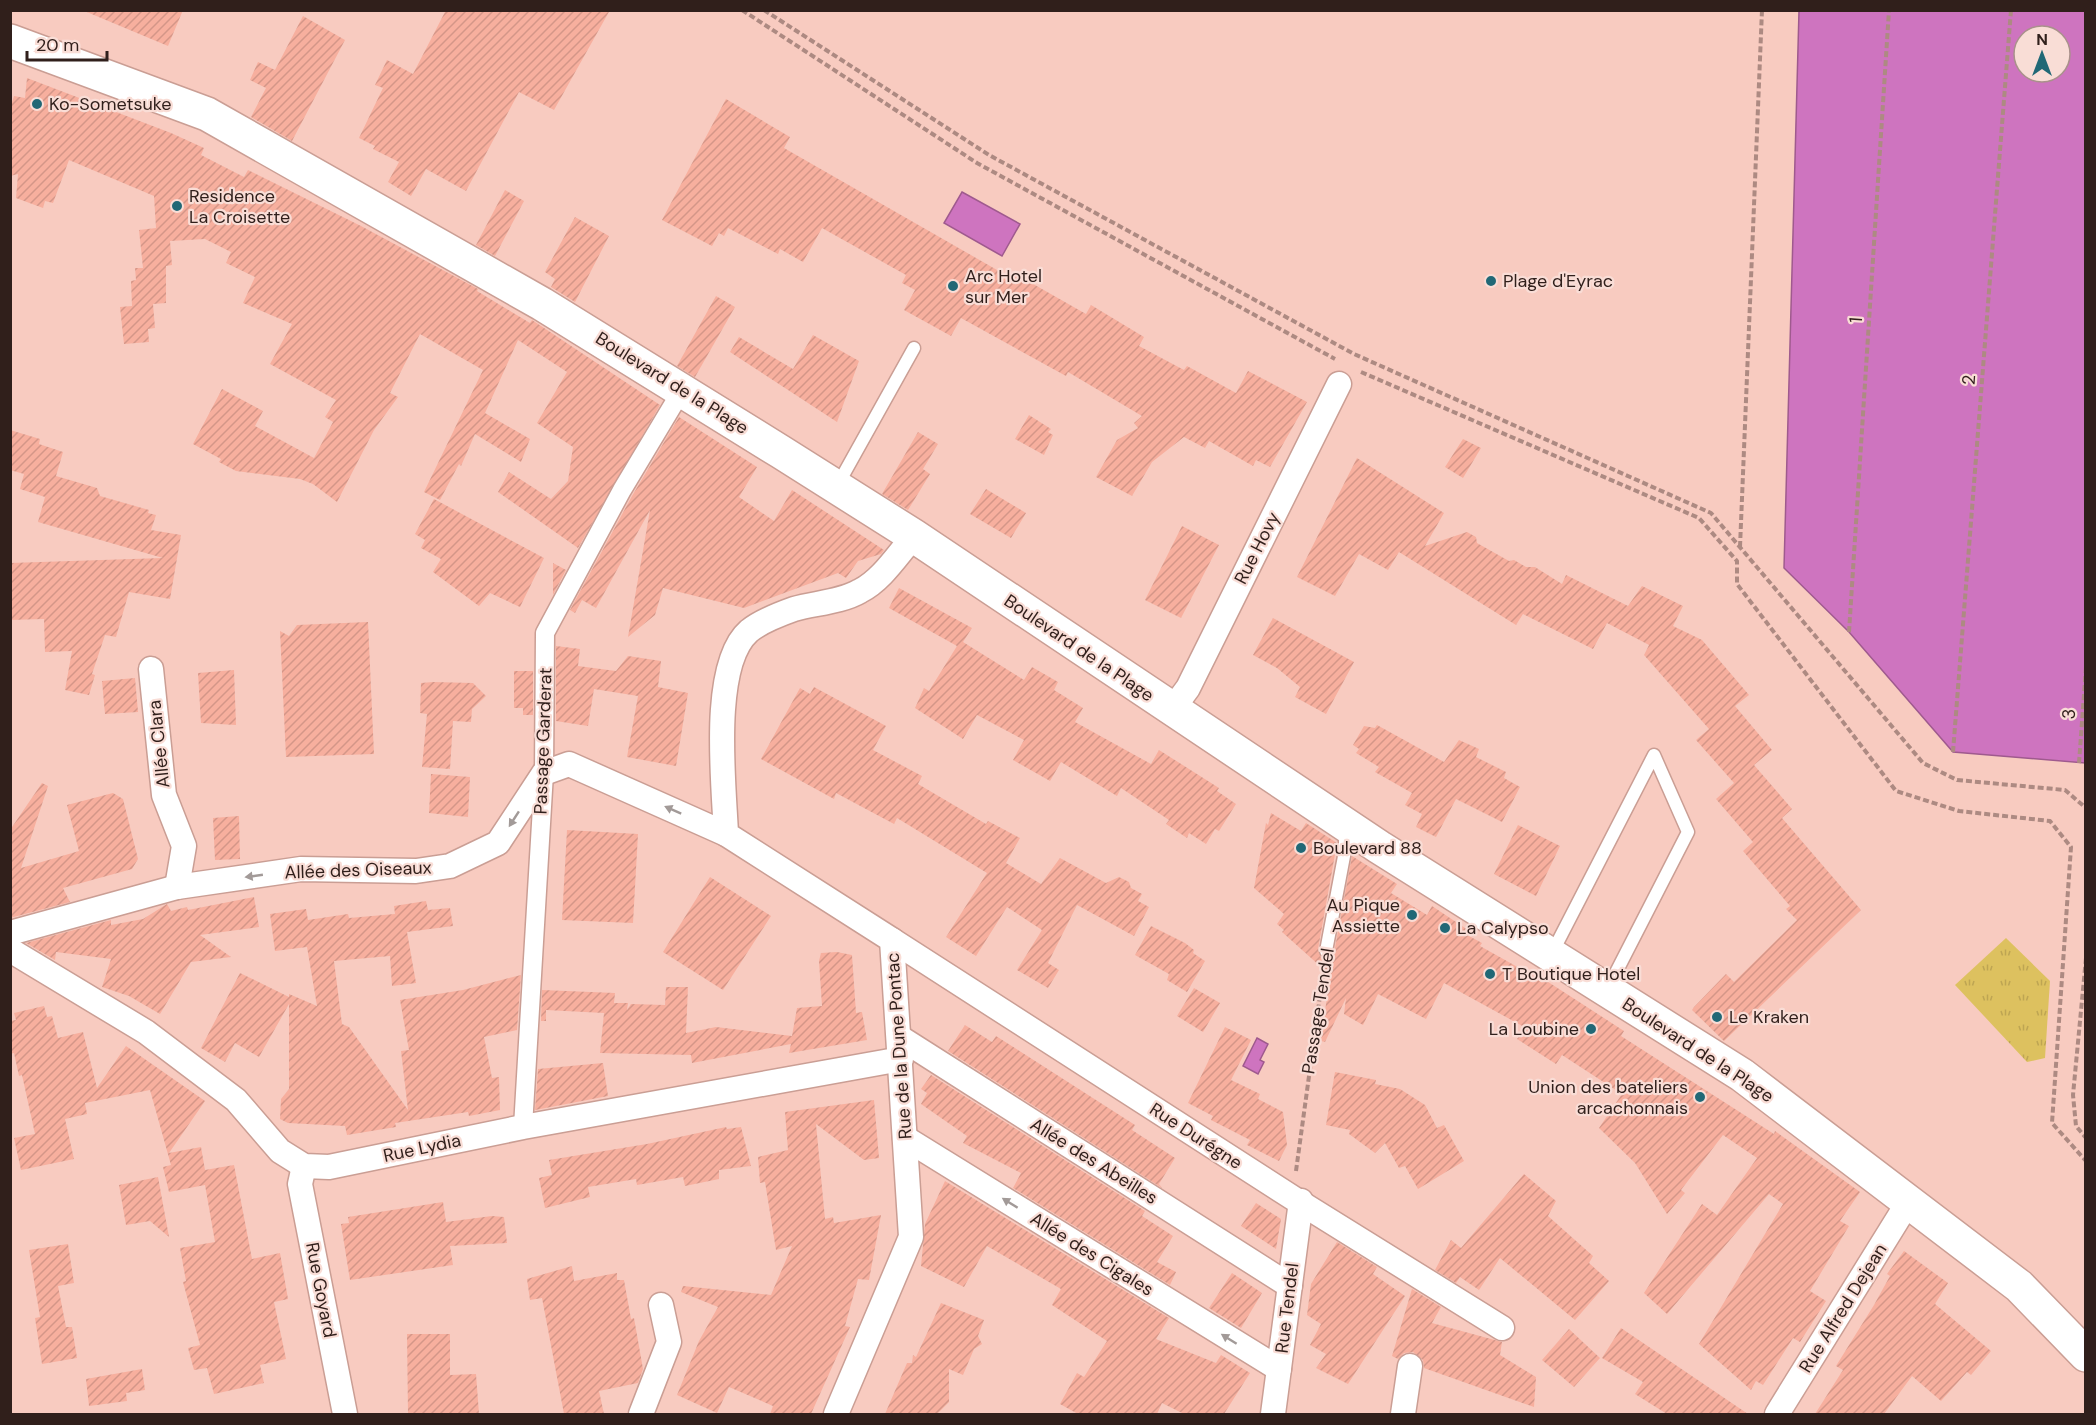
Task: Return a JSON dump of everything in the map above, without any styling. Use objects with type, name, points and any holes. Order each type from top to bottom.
[{"type":"main road","name":"Boulevard de la Plage","points":[[10,41],[207,114],[543,304],[914,536],[1171,711],[1345,825],[1742,1075],[2019,1286],[2085,1355]]},
{"type":"street","name":"Rue Hovy","points":[[1171,711],[1188,688],[1346,372]]},
{"type":"street","name":"Passage Garderat","points":[[524,1127],[544,773],[545,633],[622,490],[682,390]]},
{"type":"street","points":[[544,773],[569,764],[726,834],[722,710],[727,675],[735,649],[749,631],[773,617],[859,592],[873,583],[914,536]]},
{"type":"street","name":"Allée Clara","points":[[151,669],[164,795],[184,846],[177,887]]},
{"type":"street","name":"Allée des Oiseaux","points":[[10,933],[177,887],[301,870],[416,871],[450,866],[498,843],[544,773]]},
{"type":"street","name":"Rue de la Dune Pontac","points":[[726,834],[892,940],[911,1237],[836,1414]]},
{"type":"street","name":"Rue Durégne","points":[[892,940],[1297,1200],[1502,1328]]},
{"type":"street","points":[[10,950],[146,1032],[236,1100],[280,1150],[304,1166]]},
{"type":"street","name":"Rue Lydia","points":[[304,1166],[329,1167],[900,1048]]},
{"type":"street","name":"Allée des Abeilles","points":[[900,1048],[1290,1286]]},
{"type":"street","name":"Allée des Cigales","points":[[905,1138],[1279,1369]]},
{"type":"street","name":"Rue Goyard","points":[[304,1166],[300,1184],[345,1414]]},
{"type":"street","name":"Rue Tendel","points":[[1273,1414],[1290,1286],[1297,1200]]},
{"type":"street","name":"Rue Alfred Dejean","points":[[1777,1414],[1909,1202]]},
{"type":"street","points":[[640,1414],[669,1342],[661,1305]]},
{"type":"street","points":[[1403,1414],[1410,1366]]},
{"type":"lane","points":[[836,487],[914,348]]},
{"type":"lane","points":[[1550,956],[1654,755],[1688,832],[1606,991]]},
{"type":"lane","name":"Passage Tendel","points":[[1326,951],[1345,851],[1345,825]]},
{"type":"path","points":[[742,10],[977,163],[1346,372],[1699,518],[1737,561],[1737,585],[1896,791],[1959,811],[2050,821],[2071,847],[2052,1123],[2085,1161]]},
{"type":"path","points":[[764,10],[988,155],[1354,354],[1711,513],[1923,763],[1957,780],[2065,790],[2085,808]]},
{"type":"path","points":[[1740,547],[1762,10]]},
{"type":"path","name":"1","points":[[1849,632],[1889,10]]},
{"type":"path","name":"2","points":[[1953,752],[2011,10]]},
{"type":"path","name":"3","points":[[2079,763],[2085,667]]},
{"type":"path","name":"Passage Tendel","points":[[1297,1200],[1310,1060],[1326,951]]},
{"type":"path","points":[[2085,958],[2073,1095],[2076,1126],[2085,1138]]},
{"type":"green space","points":[[2006,938],[2050,981],[2045,1058],[2027,1062],[1955,985]]},
{"type":"shaded area","points":[[1799,11],[2085,11],[2085,763],[1953,752],[1849,632],[1784,568]]},
{"type":"shaded area","points":[[962,192],[1020,224],[1002,256],[944,223]]},
{"type":"shaded area","points":[[1257,1038],[1268,1044],[1260,1060],[1264,1062],[1258,1074],[1243,1066]]},
{"type":"building","points":[[82,10],[183,10],[168,46]]},
{"type":"building","points":[[446,10],[610,10],[554,110],[519,92],[466,191],[426,169],[411,196],[388,182],[399,162],[373,149],[375,146],[359,138],[383,88],[375,85],[387,60],[413,74]]},
{"type":"building","points":[[303,16],[345,40],[292,141],[251,117],[266,88],[250,80],[258,62],[275,70]]},
{"type":"building","points":[[27,78],[171,133],[204,148],[201,155],[244,177],[248,170],[361,226],[478,289],[477,291],[530,323],[532,320],[660,405],[578,548],[498,492],[509,472],[551,499],[568,481],[573,447],[537,423],[567,372],[518,340],[485,413],[530,439],[521,462],[475,434],[461,466],[459,464],[440,500],[424,492],[483,370],[420,334],[390,393],[398,397],[374,430],[337,502],[313,484],[300,479],[236,471],[219,462],[221,459],[193,444],[222,389],[263,411],[255,426],[314,458],[333,422],[325,417],[336,400],[270,364],[292,324],[243,303],[255,277],[226,263],[231,252],[205,239],[170,241],[172,265],[166,266],[166,303],[153,304],[155,328],[148,329],[149,342],[124,344],[120,307],[132,306],[131,281],[136,280],[135,268],[143,268],[139,230],[156,228],[154,196],[69,160],[53,203],[45,201],[43,208],[16,198],[18,174],[10,176],[10,109],[14,96],[25,98]]},
{"type":"building","points":[[726,99],[790,137],[784,148],[1011,278],[1014,273],[1086,314],[1091,305],[1144,337],[1139,346],[1184,370],[1187,366],[1236,393],[1248,371],[1307,402],[1270,467],[1256,460],[1253,466],[1209,441],[1205,448],[1184,437],[1152,462],[1132,496],[1096,477],[1117,440],[1138,428],[1134,423],[1142,416],[1068,372],[1066,376],[961,318],[951,336],[904,310],[915,290],[902,283],[906,275],[822,228],[803,262],[780,249],[778,254],[728,228],[724,236],[719,233],[712,246],[662,220]]},
{"type":"building","points":[[505,190],[524,201],[495,256],[476,245]]},
{"type":"building","points":[[575,217],[609,236],[575,302],[551,287],[555,279],[545,272]]},
{"type":"building","points":[[716,296],[735,307],[695,377],[677,366]]},
{"type":"building","points":[[813,335],[859,361],[837,422],[730,352],[739,337],[793,369]]},
{"type":"building","points":[[1029,415],[1051,429],[1048,432],[1053,435],[1044,455],[1015,439]]},
{"type":"building","points":[[679,417],[757,467],[739,497],[774,521],[792,490],[884,550],[881,554],[858,561],[846,578],[838,573],[744,608],[663,588],[655,615],[628,637],[650,510],[596,608],[582,600],[575,613],[570,610],[632,496]]},
{"type":"building","points":[[10,430],[40,439],[39,444],[63,452],[56,476],[97,488],[100,496],[149,510],[148,513],[156,515],[151,530],[181,535],[170,599],[129,592],[116,637],[105,635],[92,674],[95,675],[89,695],[65,690],[72,651],[45,652],[44,619],[10,620],[10,563],[163,558],[38,522],[45,497],[20,489],[24,474],[10,470]]},
{"type":"building","points":[[918,432],[938,444],[923,469],[930,474],[908,510],[882,494]]},
{"type":"building","points":[[1463,439],[1481,448],[1463,478],[1445,467]]},
{"type":"building","points":[[1357,458],[1444,513],[1425,546],[1467,532],[1476,537],[1477,543],[1509,561],[1514,560],[1526,567],[1535,567],[1562,584],[1566,575],[1628,606],[1642,586],[1683,606],[1673,626],[1702,640],[1749,695],[1735,706],[1772,750],[1754,765],[1792,809],[1782,818],[1861,910],[1724,1041],[1692,1010],[1726,974],[1734,982],[1797,920],[1786,909],[1790,906],[1743,851],[1753,842],[1716,799],[1734,783],[1696,740],[1709,729],[1644,655],[1649,645],[1607,623],[1593,649],[1523,614],[1516,625],[1399,552],[1388,570],[1359,554],[1335,596],[1297,577]]},
{"type":"building","points":[[986,489],[1026,513],[1011,538],[970,514]]},
{"type":"building","points":[[434,499],[544,558],[520,607],[490,593],[479,606],[433,572],[441,559],[421,548],[425,540],[415,534]]},
{"type":"building","points":[[1182,526],[1219,545],[1181,618],[1145,600]]},
{"type":"building","points":[[553,563],[566,570],[553,595]]},
{"type":"building","points":[[899,588],[972,628],[963,642],[1024,680],[1032,667],[1058,682],[1054,690],[1083,708],[1075,722],[1151,764],[1159,750],[1219,788],[1217,791],[1236,804],[1219,831],[1215,829],[1206,844],[1189,833],[1187,838],[1166,824],[1169,820],[1121,788],[1117,796],[1061,762],[1050,781],[1013,760],[1024,740],[977,715],[963,739],[915,708],[924,688],[929,691],[957,646],[889,608]]},
{"type":"building","points":[[1273,618],[1354,662],[1326,714],[1295,697],[1300,687],[1277,668],[1253,655]]},
{"type":"building","points":[[368,622],[374,754],[286,757],[280,631],[289,636],[297,625]]},
{"type":"building","points":[[556,646],[580,649],[578,666],[616,671],[628,656],[661,661],[658,687],[688,693],[676,766],[627,757],[638,696],[594,689],[588,726],[556,721]]},
{"type":"building","points":[[234,670],[236,725],[201,723],[198,673]]},
{"type":"building","points":[[514,671],[533,671],[533,715],[523,715],[523,708],[514,708]]},
{"type":"building","points":[[135,678],[138,712],[105,714],[102,681]]},
{"type":"building","points":[[421,683],[473,683],[486,696],[472,709],[471,722],[453,721],[450,769],[422,767],[427,714],[420,713]]},
{"type":"building","points":[[814,687],[886,726],[873,750],[922,776],[918,784],[986,824],[988,821],[1020,838],[1006,863],[1041,884],[1060,858],[1106,883],[1119,877],[1129,882],[1131,888],[1142,894],[1138,901],[1149,907],[1134,936],[1077,905],[1048,963],[1059,970],[1048,988],[1017,970],[1042,930],[1007,907],[976,956],[946,937],[987,873],[897,818],[894,824],[836,793],[834,799],[761,759],[800,688],[810,694]]},
{"type":"building","points":[[1377,725],[1444,762],[1459,740],[1479,749],[1476,757],[1506,772],[1504,778],[1520,787],[1502,822],[1456,799],[1436,837],[1416,827],[1422,814],[1405,805],[1412,793],[1375,772],[1379,767],[1356,753],[1359,749],[1353,745],[1364,726],[1375,728]]},
{"type":"building","points":[[431,774],[470,777],[468,817],[429,813]]},
{"type":"building","points":[[42,783],[48,786],[21,868],[79,851],[67,805],[113,793],[123,799],[138,859],[132,869],[63,888],[70,902],[10,918],[10,830]]},
{"type":"building","points":[[1271,813],[1301,831],[1306,823],[1337,843],[1318,949],[1321,958],[1329,959],[1334,953],[1352,856],[1397,884],[1391,893],[1427,915],[1432,906],[1471,932],[1469,936],[1482,943],[1480,946],[1541,980],[1542,978],[1624,1031],[1621,1036],[1774,1134],[1775,1131],[1860,1192],[1840,1221],[1849,1226],[1810,1291],[1826,1301],[1800,1342],[1793,1338],[1763,1385],[1756,1381],[1751,1390],[1699,1344],[1783,1204],[1769,1194],[1667,1314],[1644,1293],[1702,1204],[1717,1215],[1757,1158],[1723,1135],[1681,1190],[1685,1193],[1667,1214],[1635,1163],[1599,1128],[1622,1094],[1562,1055],[1556,1064],[1517,1039],[1526,1028],[1444,983],[1426,1019],[1378,994],[1363,1025],[1344,1014],[1346,998],[1325,1042],[1321,1041],[1330,975],[1282,932],[1284,930],[1277,924],[1284,914],[1254,888],[1266,823],[1268,825]]},
{"type":"building","points":[[239,816],[240,859],[215,860],[213,818]]},
{"type":"building","points":[[1518,825],[1560,846],[1536,896],[1494,874]]},
{"type":"building","points":[[567,830],[638,834],[633,923],[562,920]]},
{"type":"building","points":[[710,877],[771,916],[723,990],[663,952]]},
{"type":"building","points":[[254,897],[259,927],[200,935],[231,957],[191,962],[160,1014],[129,996],[102,987],[111,959],[56,952],[55,960],[26,943],[111,920],[111,925],[143,919],[167,904],[171,911],[187,907],[188,910]]},
{"type":"building","points":[[426,901],[428,910],[450,908],[453,926],[407,932],[416,983],[392,986],[390,956],[334,961],[342,1024],[349,1027],[408,1110],[401,1051],[409,1050],[400,1000],[463,990],[521,975],[517,1030],[484,1037],[492,1078],[499,1077],[500,1110],[469,1116],[468,1112],[395,1123],[396,1127],[347,1135],[345,1126],[288,1123],[280,1119],[281,1099],[289,1089],[289,1004],[259,1057],[235,1043],[225,1062],[201,1048],[240,973],[289,997],[289,994],[317,1006],[307,947],[275,951],[270,914],[306,909],[308,920],[348,914],[349,918],[395,914],[394,906]]},
{"type":"building","points":[[1151,926],[1185,943],[1194,950],[1193,953],[1205,961],[1187,992],[1167,980],[1169,974],[1135,955]]},
{"type":"building","points":[[837,952],[852,955],[856,1013],[862,1012],[867,1040],[789,1053],[791,1044],[692,1063],[691,1055],[600,1053],[604,1013],[546,1010],[546,1021],[541,1021],[542,990],[615,993],[614,1003],[628,1003],[627,1010],[631,1004],[665,1005],[666,987],[688,987],[686,1033],[716,1027],[792,1036],[797,1008],[822,1006],[819,961],[821,953]]},
{"type":"building","points":[[1194,988],[1220,1003],[1203,1032],[1177,1016]]},
{"type":"building","points":[[44,1006],[47,1017],[52,1016],[58,1038],[83,1032],[97,1088],[126,1046],[205,1101],[169,1153],[201,1147],[205,1170],[234,1165],[252,1259],[280,1253],[288,1299],[274,1302],[286,1359],[260,1365],[264,1383],[214,1394],[207,1368],[194,1370],[188,1348],[200,1345],[183,1282],[186,1281],[180,1248],[215,1242],[205,1185],[169,1192],[163,1167],[171,1165],[150,1090],[85,1103],[87,1114],[65,1119],[74,1159],[21,1170],[14,1138],[35,1134],[22,1075],[19,1076],[14,1053],[10,1054],[10,1021],[16,1020],[14,1013]]},
{"type":"building","points":[[965,1025],[992,1042],[996,1036],[1135,1125],[1132,1130],[1175,1158],[1159,1184],[1162,1188],[948,1051]]},
{"type":"building","points":[[1225,1027],[1251,1040],[1231,1080],[1260,1094],[1258,1099],[1283,1112],[1287,1145],[1279,1161],[1247,1145],[1250,1140],[1211,1120],[1213,1116],[1188,1103]]},
{"type":"building","points":[[603,1063],[608,1096],[535,1110],[538,1069]]},
{"type":"building","points":[[1335,1072],[1376,1080],[1375,1084],[1400,1089],[1425,1105],[1437,1128],[1444,1125],[1464,1161],[1418,1189],[1405,1166],[1399,1168],[1385,1143],[1375,1153],[1349,1134],[1350,1130],[1326,1125]]},
{"type":"building","points":[[931,1075],[1145,1211],[1142,1216],[1173,1236],[1157,1262],[1176,1272],[1170,1285],[1013,1188],[1021,1173],[963,1143],[967,1136],[921,1104],[927,1093],[921,1089]]},
{"type":"building","points":[[874,1100],[879,1158],[864,1160],[816,1124],[825,1219],[833,1217],[834,1223],[881,1215],[869,1280],[858,1279],[845,1326],[850,1327],[811,1414],[770,1414],[773,1406],[729,1387],[717,1413],[677,1395],[699,1341],[718,1307],[681,1292],[683,1286],[771,1295],[792,1246],[776,1250],[765,1182],[760,1183],[758,1157],[788,1150],[785,1112]]},
{"type":"building","points":[[726,1127],[727,1129],[741,1127],[751,1166],[719,1170],[719,1179],[685,1186],[683,1177],[637,1185],[636,1179],[588,1187],[590,1197],[545,1208],[539,1178],[552,1175],[549,1160],[647,1144]]},
{"type":"building","points":[[1524,1174],[1556,1201],[1548,1216],[1593,1256],[1589,1263],[1609,1281],[1575,1320],[1500,1258],[1479,1290],[1460,1277],[1456,1283],[1435,1270],[1451,1240],[1461,1248]]},
{"type":"building","points":[[158,1177],[169,1237],[150,1221],[126,1225],[119,1185]]},
{"type":"building","points":[[945,1181],[1169,1318],[1156,1339],[1216,1363],[1221,1355],[1250,1373],[1224,1414],[1184,1414],[1162,1403],[1157,1414],[1078,1414],[1060,1404],[1077,1373],[1084,1377],[1107,1341],[1052,1305],[1061,1289],[987,1246],[964,1287],[921,1266],[925,1224]]},
{"type":"building","points":[[443,1202],[446,1222],[492,1216],[504,1217],[507,1243],[450,1246],[453,1265],[350,1280],[341,1224],[349,1223],[348,1217]]},
{"type":"building","points":[[1256,1203],[1281,1219],[1276,1249],[1241,1226]]},
{"type":"building","points":[[1337,1242],[1377,1267],[1373,1274],[1405,1296],[1348,1384],[1316,1368],[1326,1354],[1310,1345],[1321,1324],[1307,1315],[1311,1284]]},
{"type":"building","points":[[68,1244],[74,1283],[58,1286],[66,1327],[72,1327],[77,1358],[42,1364],[35,1318],[40,1317],[29,1250]]},
{"type":"building","points":[[1904,1251],[1948,1283],[1935,1304],[1991,1351],[1971,1375],[1967,1372],[1941,1401],[1912,1376],[1884,1414],[1815,1414],[1843,1370],[1836,1366],[1874,1305],[1890,1276],[1887,1274]]},
{"type":"building","points":[[572,1266],[574,1281],[617,1273],[617,1280],[624,1280],[631,1319],[634,1318],[643,1369],[638,1383],[599,1391],[604,1414],[564,1414],[542,1298],[530,1300],[527,1279]]},
{"type":"building","points":[[1232,1273],[1262,1293],[1241,1328],[1209,1308]]},
{"type":"building","points":[[1412,1289],[1441,1307],[1432,1323],[1502,1342],[1500,1355],[1536,1377],[1534,1407],[1424,1368],[1423,1360],[1413,1352],[1404,1353],[1398,1359],[1392,1356]]},
{"type":"building","points":[[941,1303],[984,1320],[978,1336],[982,1344],[974,1349],[963,1375],[949,1369],[949,1402],[937,1414],[885,1414],[907,1363],[912,1363],[913,1355],[916,1357]]},
{"type":"building","points":[[1621,1328],[1748,1414],[1667,1414],[1635,1394],[1643,1382],[1602,1358]]},
{"type":"building","points":[[1569,1329],[1600,1358],[1574,1387],[1542,1360]]},
{"type":"building","points":[[407,1334],[450,1334],[450,1375],[476,1374],[479,1414],[408,1414]]},
{"type":"building","points":[[142,1369],[145,1390],[126,1393],[127,1401],[89,1406],[86,1379]]},
{"type":"place","name":"Ko-Sometsuke","points":[[37,104]]},
{"type":"place","name":"Residence La Croisette","points":[[177,206]]},
{"type":"place","name":"Plage d'Eyrac","points":[[1491,281]]},
{"type":"place","name":"Arc Hotel sur Mer","points":[[953,286]]},
{"type":"place","name":"Boulevard 88","points":[[1301,848]]},
{"type":"place","name":"Au Pique Assiette","points":[[1412,915]]},
{"type":"place","name":"La Calypso","points":[[1445,928]]},
{"type":"place","name":"T Boutique Hotel","points":[[1490,974]]},
{"type":"place","name":"Le Kraken","points":[[1717,1017]]},
{"type":"place","name":"La Loubine","points":[[1591,1029]]},
{"type":"place","name":"Union des bateliers arcachonnais","points":[[1700,1097]]}]
